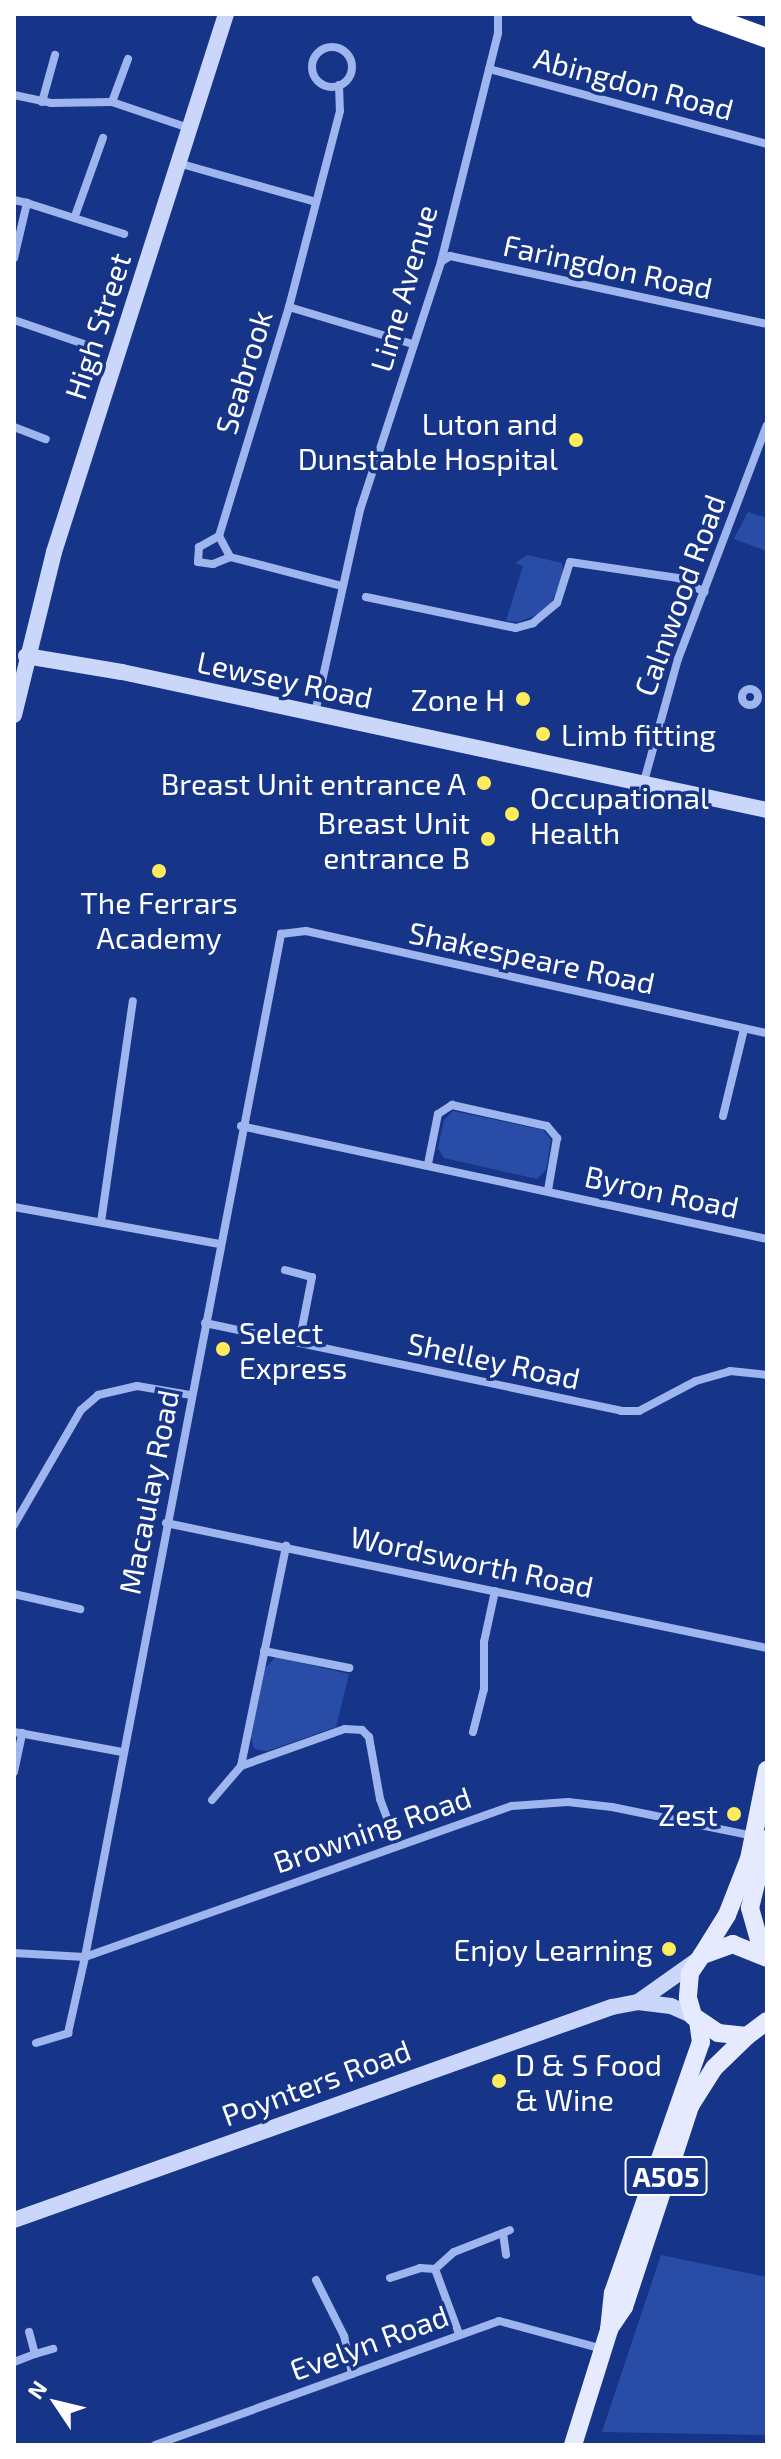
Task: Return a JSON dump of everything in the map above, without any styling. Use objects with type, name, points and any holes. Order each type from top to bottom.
[{"type":"highway","points":[[701,14],[767,38]]},
{"type":"highway","points":[[734,14],[767,25]]},
{"type":"main road","name":"A505","points":[[765,1956],[750,1908],[767,1770]]},
{"type":"main road","name":"A505","points":[[573,2445],[609,2330],[613,2293],[701,2042],[689,1984],[699,1958],[727,1915],[760,1838]]},
{"type":"main road","name":"A505","points":[[699,1958],[733,1944],[765,1956]]},
{"type":"main road","name":"A505","points":[[695,2019],[718,2033],[760,2028]]},
{"type":"main road","name":"A505","points":[[609,2330],[624,2307],[690,2106],[714,2068],[760,2028]]},
{"type":"street","name":"High Street","points":[[14,715],[20,656],[226,14]]},
{"type":"street","name":"Lime Avenue","points":[[315,714],[342,586],[412,344],[441,262],[489,69],[498,14]]},
{"type":"street","name":"Seabrook","points":[[230,557],[213,564],[198,562],[199,547],[219,536],[289,307],[340,111],[339,85],[351,71],[349,58],[340,49],[327,48],[313,61],[313,73],[326,86],[339,85]]},
{"type":"street","points":[[42,102],[55,55]]},
{"type":"street","points":[[112,102],[128,59]]},
{"type":"street","name":"Abingdon Road","points":[[489,69],[767,144]]},
{"type":"street","points":[[14,96],[42,102],[112,102],[189,128]]},
{"type":"street","points":[[75,216],[103,138]]},
{"type":"street","points":[[177,163],[316,202]]},
{"type":"street","points":[[14,200],[75,216],[124,234]]},
{"type":"street","points":[[14,258],[27,203]]},
{"type":"street","name":"Faringdon Road","points":[[441,262],[450,256],[767,324]]},
{"type":"street","points":[[289,307],[412,344]]},
{"type":"street","points":[[14,320],[87,345]]},
{"type":"street","name":"Calnwood Road","points":[[643,785],[662,706],[767,425]]},
{"type":"street","points":[[14,427],[46,439]]},
{"type":"street","points":[[219,536],[230,557],[342,586]]},
{"type":"street","points":[[366,597],[516,628],[540,619],[557,603],[570,562],[678,578],[704,592]]},
{"type":"street","name":"Lewsey Road","points":[[20,656],[315,714],[767,810]]},
{"type":"street","name":"Shakespeare Road","points":[[286,931],[767,1033]]},
{"type":"street","name":"Macaulay Road","points":[[36,2043],[68,2033],[277,942],[286,931]]},
{"type":"street","points":[[101,1222],[133,1001]]},
{"type":"street","points":[[723,1116],[744,1029]]},
{"type":"street","name":"Byron Road","points":[[428,1164],[438,1114],[452,1105],[547,1126],[557,1138],[548,1190]]},
{"type":"street","name":"Byron Road","points":[[241,1126],[767,1239]]},
{"type":"street","points":[[14,1207],[220,1244]]},
{"type":"street","points":[[285,1270],[312,1277],[299,1343]]},
{"type":"street","name":"Shelley Road","points":[[205,1323],[621,1411],[639,1411],[696,1381],[730,1371],[767,1375]]},
{"type":"street","points":[[14,1525],[81,1410],[98,1395],[137,1386],[191,1395]]},
{"type":"street","name":"Wordsworth Road","points":[[166,1523],[767,1648]]},
{"type":"street","points":[[212,1800],[241,1766],[286,1546]]},
{"type":"street","points":[[473,1732],[484,1689],[484,1642],[495,1591]]},
{"type":"street","points":[[14,1594],[80,1609]]},
{"type":"street","points":[[264,1651],[349,1668]]},
{"type":"street","points":[[241,1766],[345,1729],[362,1730],[369,1737],[380,1799],[397,1845]]},
{"type":"street","points":[[14,1772],[18,1733],[122,1752]]},
{"type":"street","name":"Browning Road","points":[[14,1953],[85,1957],[512,1806],[568,1802],[760,1838]]},
{"type":"street","name":"Poynters Road","points":[[14,2220],[572,2020],[638,2002],[699,1958]]},
{"type":"street","name":"Poynters Road","points":[[638,2002],[671,2006],[695,2019]]},
{"type":"street","points":[[390,2278],[420,2268],[435,2269],[454,2252],[507,2231],[506,2255]]},
{"type":"street","points":[[435,2269],[459,2334]]},
{"type":"street","points":[[316,2280],[344,2336],[352,2374]]},
{"type":"street","name":"Evelyn Road","points":[[155,2445],[499,2321],[603,2349]]},
{"type":"street","points":[[29,2332],[35,2354]]},
{"type":"street","points":[[14,2362],[53,2349]]},
{"type":"shaded area","points":[[748,512],[767,518],[767,551],[734,539]]},
{"type":"shaded area","points":[[527,555],[562,563],[563,575],[551,604],[543,612],[519,622],[506,621],[523,566],[515,563]]},
{"type":"shaded area","points":[[453,1111],[543,1130],[551,1140],[546,1170],[537,1179],[444,1158],[438,1148],[444,1120]]},
{"type":"shaded area","points":[[276,1657],[349,1674],[336,1727],[267,1751],[254,1749],[251,1737],[265,1668]]},
{"type":"shaded area","points":[[661,2255],[767,2277],[767,2435],[602,2432]]},
{"type":"place","name":"Luton and Dunstable Hospital","points":[[576,440]]},
{"type":"place","name":"Zone H","points":[[523,699]]},
{"type":"place","name":"Limb fitting","points":[[543,734]]},
{"type":"place","name":"Breast Unit entrance A","points":[[484,783]]},
{"type":"place","name":"Occupational Health","points":[[512,814]]},
{"type":"place","name":"Breast Unit entrance B","points":[[488,839]]},
{"type":"place","name":"The Ferrars Academy","points":[[159,871]]},
{"type":"place","name":"Select Express","points":[[223,1349]]},
{"type":"place","name":"Zest","points":[[734,1814]]},
{"type":"place","name":"Enjoy Learning","points":[[669,1949]]},
{"type":"place","name":"D & S Food & Wine","points":[[499,2081]]}]
